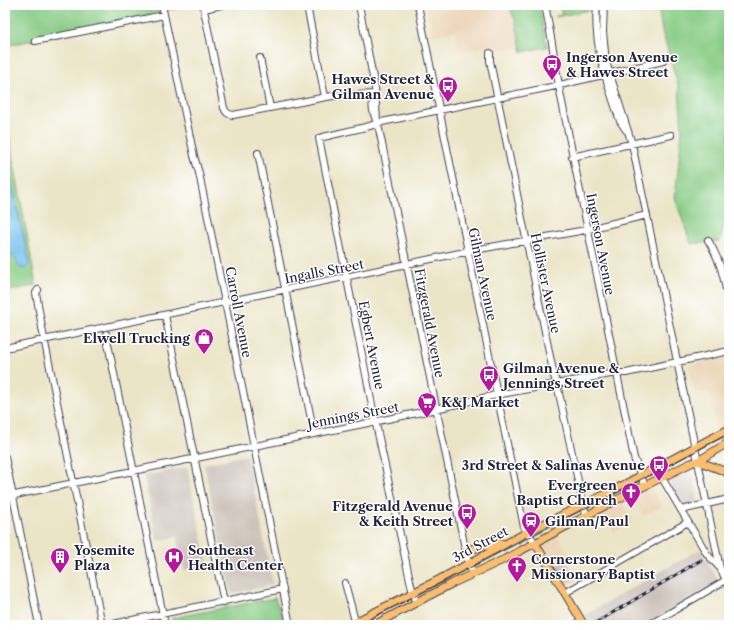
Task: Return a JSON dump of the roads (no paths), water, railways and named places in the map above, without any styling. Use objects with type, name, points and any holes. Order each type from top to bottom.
[{"type":"main road","name":"3rd Street","points":[[353,624],[527,532],[641,476],[729,429]]},
{"type":"main road","name":"3rd Street","points":[[374,625],[612,502],[691,463],[698,461],[729,442]]},
{"type":"main road","points":[[698,461],[729,473]]},
{"type":"main road","points":[[466,550],[509,542]]},
{"type":"main road","points":[[535,543],[584,625]]},
{"type":"street","name":"Carroll Avenue","points":[[162,5],[226,302],[290,625]]},
{"type":"street","points":[[221,5],[204,7],[225,111],[230,114],[233,115],[335,95],[375,94]]},
{"type":"street","points":[[305,5],[308,11],[325,97]]},
{"type":"street","name":"Fitzgerald Avenue","points":[[359,5],[375,88],[378,123],[468,563],[474,574]]},
{"type":"street","name":"Gilman Avenue","points":[[418,5],[524,527],[535,543]]},
{"type":"street","name":"Ingerson Avenue","points":[[545,5],[553,44],[558,85],[616,374],[634,458],[645,486]]},
{"type":"street","points":[[597,5],[597,42],[620,121],[629,134],[632,144],[696,446],[720,568],[727,583],[649,625]]},
{"type":"street","points":[[604,5],[603,32],[607,74]]},
{"type":"street","points":[[35,41],[164,15]]},
{"type":"street","name":"Hollister Avenue","points":[[490,53],[490,61],[497,97],[554,376],[587,516]]},
{"type":"street","points":[[260,58],[270,108]]},
{"type":"street","points":[[378,123],[663,61]]},
{"type":"street","name":"Egbert Avenue","points":[[378,123],[319,138],[412,594],[417,602]]},
{"type":"street","points":[[572,156],[672,135]]},
{"type":"street","points":[[258,153],[314,434]]},
{"type":"street","name":"Ingalls Street","points":[[5,348],[467,252],[587,229],[648,215]]},
{"type":"street","points":[[708,240],[720,264],[729,305]]},
{"type":"street","points":[[37,291],[44,339],[102,625]]},
{"type":"street","points":[[165,315],[224,602]]},
{"type":"street","points":[[106,334],[165,625]]},
{"type":"street","name":"Jennings Street","points":[[5,497],[436,409],[496,395],[626,373],[729,351]]},
{"type":"street","points":[[5,457],[39,625]]},
{"type":"street","points":[[662,478],[707,554],[720,568]]},
{"type":"street","points":[[681,510],[729,499]]},
{"type":"street","points":[[565,594],[688,522]]},
{"type":"street","points":[[346,583],[353,624]]},
{"type":"street","points":[[108,625],[282,589]]},
{"type":"water","points":[[5,154],[28,256],[29,265],[25,269],[19,267],[15,257],[12,254],[8,264],[5,264]]},
{"type":"tram line","points":[[359,625],[729,434]]},
{"type":"railway","points":[[592,625],[701,560]]},
{"type":"place","name":"Ingerson Avenue & Hawes Street","points":[[552,81]]},
{"type":"place","name":"Hawes Street & Gilman Avenue","points":[[448,103]]},
{"type":"place","name":"Elwell Trucking","points":[[204,355]]},
{"type":"place","name":"Gilman Avenue & Jennings Street","points":[[489,392]]},
{"type":"place","name":"K&J Market","points":[[427,419]]},
{"type":"place","name":"3rd Street & Salinas Avenue","points":[[659,482]]},
{"type":"place","name":"Evergreen Baptist Church","points":[[631,509]]},
{"type":"place","name":"Fitzgerald Avenue & Keith Street","points":[[467,530]]},
{"type":"place","name":"Gilman/Paul","points":[[531,538]]},
{"type":"place","name":"Yosemite Plaza","points":[[60,574]]},
{"type":"place","name":"Southeast Health Center","points":[[174,574]]},
{"type":"place","name":"Cornerstone Missionary Baptist","points":[[517,583]]}]
